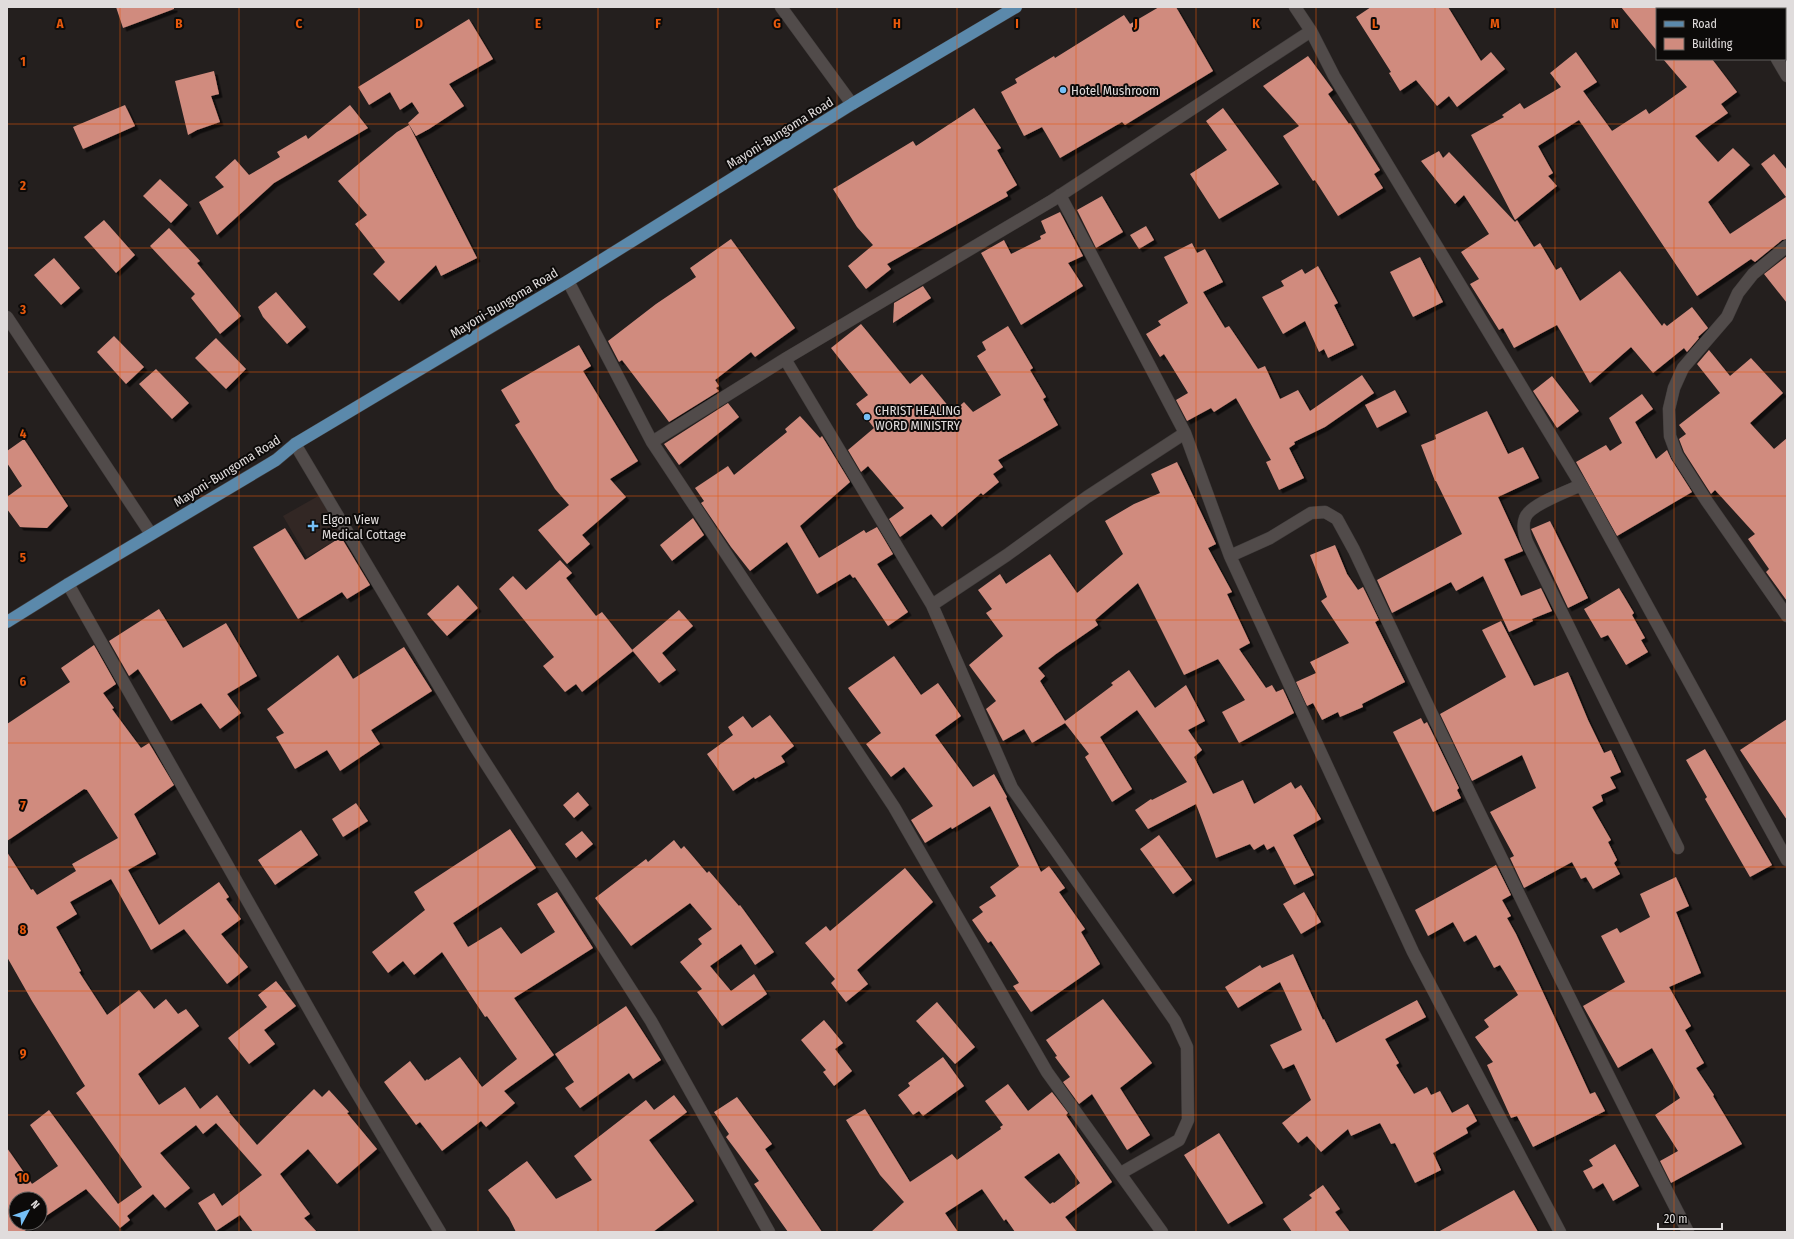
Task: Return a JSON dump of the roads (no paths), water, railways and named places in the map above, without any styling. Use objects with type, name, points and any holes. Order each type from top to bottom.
[{"type":"main road","name":"Mayoni-Bungoma Road","points":[[7,622],[276,460],[296,444],[568,281],[852,104],[1016,7]]},
{"type":"street","points":[[781,7],[852,104]]},
{"type":"street","points":[[1295,7],[1311,31],[1334,76],[1581,485],[1787,860]]},
{"type":"street","points":[[652,442],[785,359],[1060,195],[1311,31]]},
{"type":"street","points":[[1778,60],[1787,76]]},
{"type":"street","points":[[1060,195],[1185,433],[1230,556],[1413,952],[1560,1232]]},
{"type":"street","points":[[1787,246],[1753,274],[1738,293],[1727,318],[1683,368],[1674,388],[1668,409],[1670,436],[1677,455],[1706,500],[1787,616]]},
{"type":"street","points":[[568,281],[652,442],[894,807],[1047,1072],[1162,1232]]},
{"type":"street","points":[[7,317],[151,534]]},
{"type":"street","points":[[785,359],[932,605],[1012,788],[1176,1021],[1187,1047],[1188,1120],[1179,1140],[1121,1173]]},
{"type":"street","points":[[932,605],[1007,555],[1087,497],[1185,433]]},
{"type":"street","points":[[296,444],[474,745],[651,1020],[769,1232]]},
{"type":"street","points":[[1581,485],[1532,508],[1525,516],[1523,529],[1527,542],[1678,848]]},
{"type":"street","points":[[1230,556],[1270,538],[1311,513],[1325,512],[1337,519],[1340,523],[1463,782],[1622,1105],[1688,1232]]},
{"type":"street","points":[[68,584],[352,1086],[440,1232]]},
{"type":"place","name":"Hotel Mushroom","points":[[1063,90]]},
{"type":"place","name":"CHRIST HEALING WORD MINISTRY","points":[[867,417]]},
{"type":"place","name":"Elgon View Medical Cottage","points":[[313,526]]}]
